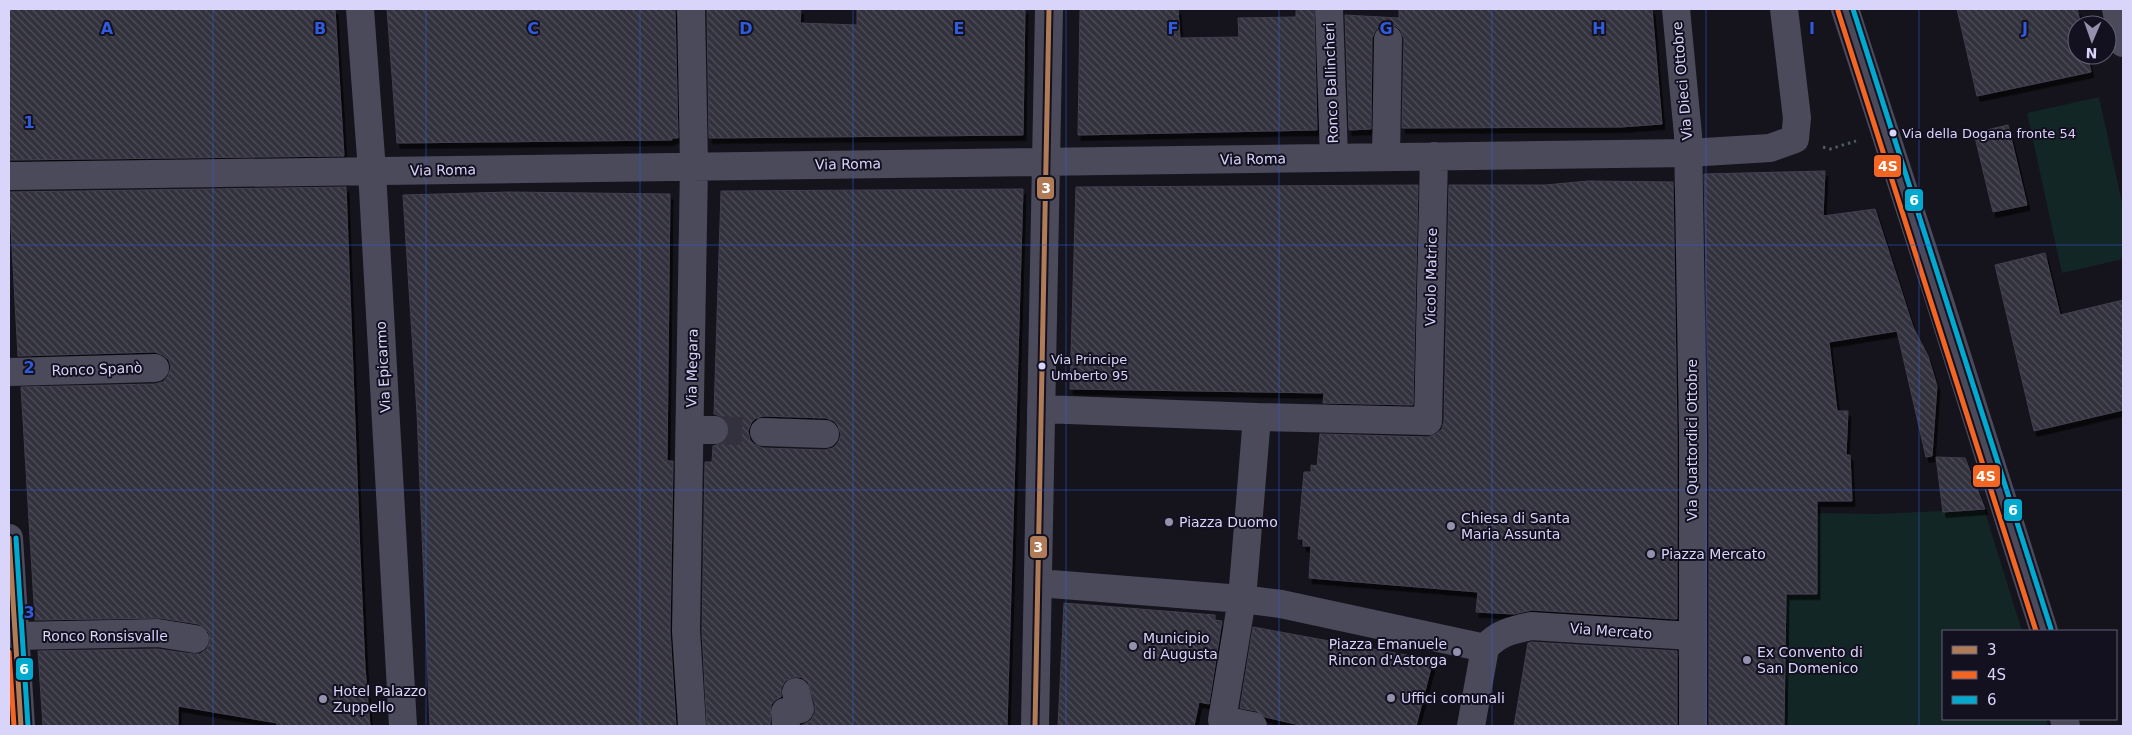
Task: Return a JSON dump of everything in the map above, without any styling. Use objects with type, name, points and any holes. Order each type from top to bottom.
[{"type":"street","name":"Via Epicarmo","points":[[360,9],[372,171],[403,726]]},
{"type":"street","name":"Via Megara","points":[[691,9],[702,430],[686,631],[692,726]]},
{"type":"street","points":[[1035,726],[1049,9]]},
{"type":"street","name":"Ronco Ballincheri","points":[[1329,9],[1334,158]]},
{"type":"street","name":"Via Dieci Ottobre","points":[[1676,9],[1684,81],[1688,153]]},
{"type":"street","name":"Via Roma","points":[[9,176],[1688,153],[1770,148],[1795,139],[1797,118],[1784,9]]},
{"type":"street","points":[[1844,9],[2044,630]]},
{"type":"street","points":[[2116,9],[2123,43]]},
{"type":"street","points":[[1386,157],[1388,39]]},
{"type":"street","name":"Via Quattordici Ottobre","points":[[1688,153],[1693,434],[1693,726]]},
{"type":"street","name":"Vicolo Matrice","points":[[1257,416],[1428,421],[1434,156]]},
{"type":"street","name":"Ronco Spanò","points":[[9,372],[155,368]]},
{"type":"street","points":[[1041,409],[1257,416],[1240,610],[1222,720],[1253,726]]},
{"type":"street","points":[[764,432],[825,434]]},
{"type":"street","points":[[9,538],[15,636],[13,673],[21,726]]},
{"type":"street","points":[[1038,583],[1240,610],[1281,604],[1485,648],[1471,726]]},
{"type":"street","name":"Via Mercato","points":[[1485,648],[1493,639],[1507,631],[1531,626],[1692,636]]},
{"type":"street","name":"Ronco Ronsisvalle","points":[[15,636],[158,633],[195,639]]},
{"type":"street","points":[[786,726],[785,712],[800,709],[796,692]]},
{"type":"green space","points":[[2099,97],[2123,207],[2123,259],[2062,273],[2027,113]]},
{"type":"green space","points":[[1984,509],[2022,630],[1942,630],[1942,720],[2046,720],[2048,726],[1785,726],[1786,594],[1817,594],[1817,513],[1877,514]]},
{"type":"building","points":[[9,9],[335,9],[344,156],[9,160]]},
{"type":"building","points":[[387,9],[675,9],[678,138],[672,138],[672,140],[397,143]]},
{"type":"building","points":[[707,9],[801,9],[800,23],[857,25],[857,9],[1025,9],[1023,135],[709,138]]},
{"type":"building","points":[[1080,9],[1178,9],[1180,38],[1239,37],[1238,18],[1296,17],[1296,9],[1314,9],[1317,130],[1078,135]]},
{"type":"building","points":[[1399,9],[1652,9],[1662,124],[1621,127],[1402,128],[1404,39],[1401,31],[1396,26],[1388,23],[1380,26],[1372,38],[1371,129],[1349,130],[1345,15],[1399,18]]},
{"type":"building","points":[[1957,9],[2077,9],[2078,15],[2067,15],[2067,65],[2089,65],[2091,72],[1977,96]]},
{"type":"building","points":[[2008,125],[2027,205],[1993,212],[1974,133]]},
{"type":"building","points":[[1825,171],[1823,216],[1875,209],[1913,327],[1928,356],[1937,386],[1932,456],[1926,457],[1897,331],[1829,342],[1837,411],[1848,411],[1846,455],[1850,455],[1852,501],[1817,501],[1817,594],[1786,594],[1784,726],[1709,726],[1709,435],[1704,174]]},
{"type":"building","points":[[1589,181],[1673,182],[1677,435],[1677,619],[1532,610],[1514,614],[1476,612],[1478,592],[1309,578],[1311,546],[1303,546],[1303,539],[1298,539],[1304,472],[1311,472],[1311,465],[1317,466],[1320,434],[1428,437],[1442,429],[1444,421],[1449,185],[1545,185]]},
{"type":"building","points":[[1418,185],[1413,405],[1323,403],[1324,393],[1070,389],[1076,187]]},
{"type":"building","points":[[346,187],[365,668],[370,726],[277,726],[277,723],[178,706],[178,726],[43,726],[38,651],[157,649],[200,654],[207,649],[210,641],[209,633],[198,624],[160,618],[35,620],[21,387],[155,384],[163,382],[168,376],[171,367],[169,360],[155,352],[18,356],[9,192]]},
{"type":"building","points":[[1023,189],[1007,726],[801,726],[811,720],[815,713],[815,705],[808,682],[801,677],[793,677],[785,681],[781,688],[781,697],[771,705],[770,726],[707,726],[702,631],[705,462],[712,462],[713,446],[722,443],[728,437],[730,430],[727,422],[721,416],[714,414],[721,191]],"holes":[[[764,416],[826,418],[834,421],[841,435],[838,443],[833,448],[825,450],[763,448],[755,445],[750,440],[748,431],[751,423],[756,418]]]},
{"type":"building","points":[[509,192],[670,194],[667,461],[673,461],[670,631],[676,726],[430,726],[417,413],[403,195]]},
{"type":"building","points":[[2045,253],[2060,315],[2123,300],[2123,410],[2034,431],[1995,265]]},
{"type":"building","points":[[1936,457],[1965,458],[1985,509],[1943,512]]},
{"type":"building","points":[[1064,603],[1215,615],[1215,620],[1222,621],[1209,704],[1199,702],[1194,726],[1058,726]]},
{"type":"building","points":[[1253,627],[1433,660],[1416,726],[1304,726],[1265,717],[1256,711],[1240,708]]},
{"type":"building","points":[[1528,643],[1677,651],[1677,726],[1514,726]]},
{"type":"tunnel","points":[[714,430],[764,432]]},
{"type":"transit line","name":"3","points":[[1035,726],[1049,9]]},
{"type":"transit line","name":"6","points":[[1853,9],[2051,629]]},
{"type":"transit line","name":"4S","points":[[1838,11],[2036,630]]},
{"type":"transit line","name":"3","points":[[9,538],[21,726]]},
{"type":"transit line","name":"6","points":[[16,538],[28,726]]},
{"type":"transit line","name":"4S","points":[[9,652],[14,726]]},
{"type":"place","name":"Via della Dogana fronte 54","points":[[1893,133]]},
{"type":"place","name":"Via Principe Umberto 95","points":[[1042,366]]},
{"type":"place","name":"Piazza Duomo","points":[[1169,522]]},
{"type":"place","name":"Chiesa di Santa Maria Assunta","points":[[1451,526]]},
{"type":"place","name":"Piazza Mercato","points":[[1651,554]]},
{"type":"place","name":"Municipio di Augusta","points":[[1133,646]]},
{"type":"place","name":"Piazza Emanuele Rincon d'Astorga","points":[[1457,652]]},
{"type":"place","name":"Ex Convento di San Domenico","points":[[1747,660]]},
{"type":"place","name":"Uffici comunali","points":[[1391,698]]},
{"type":"place","name":"Hotel Palazzo Zuppello","points":[[323,699]]}]
